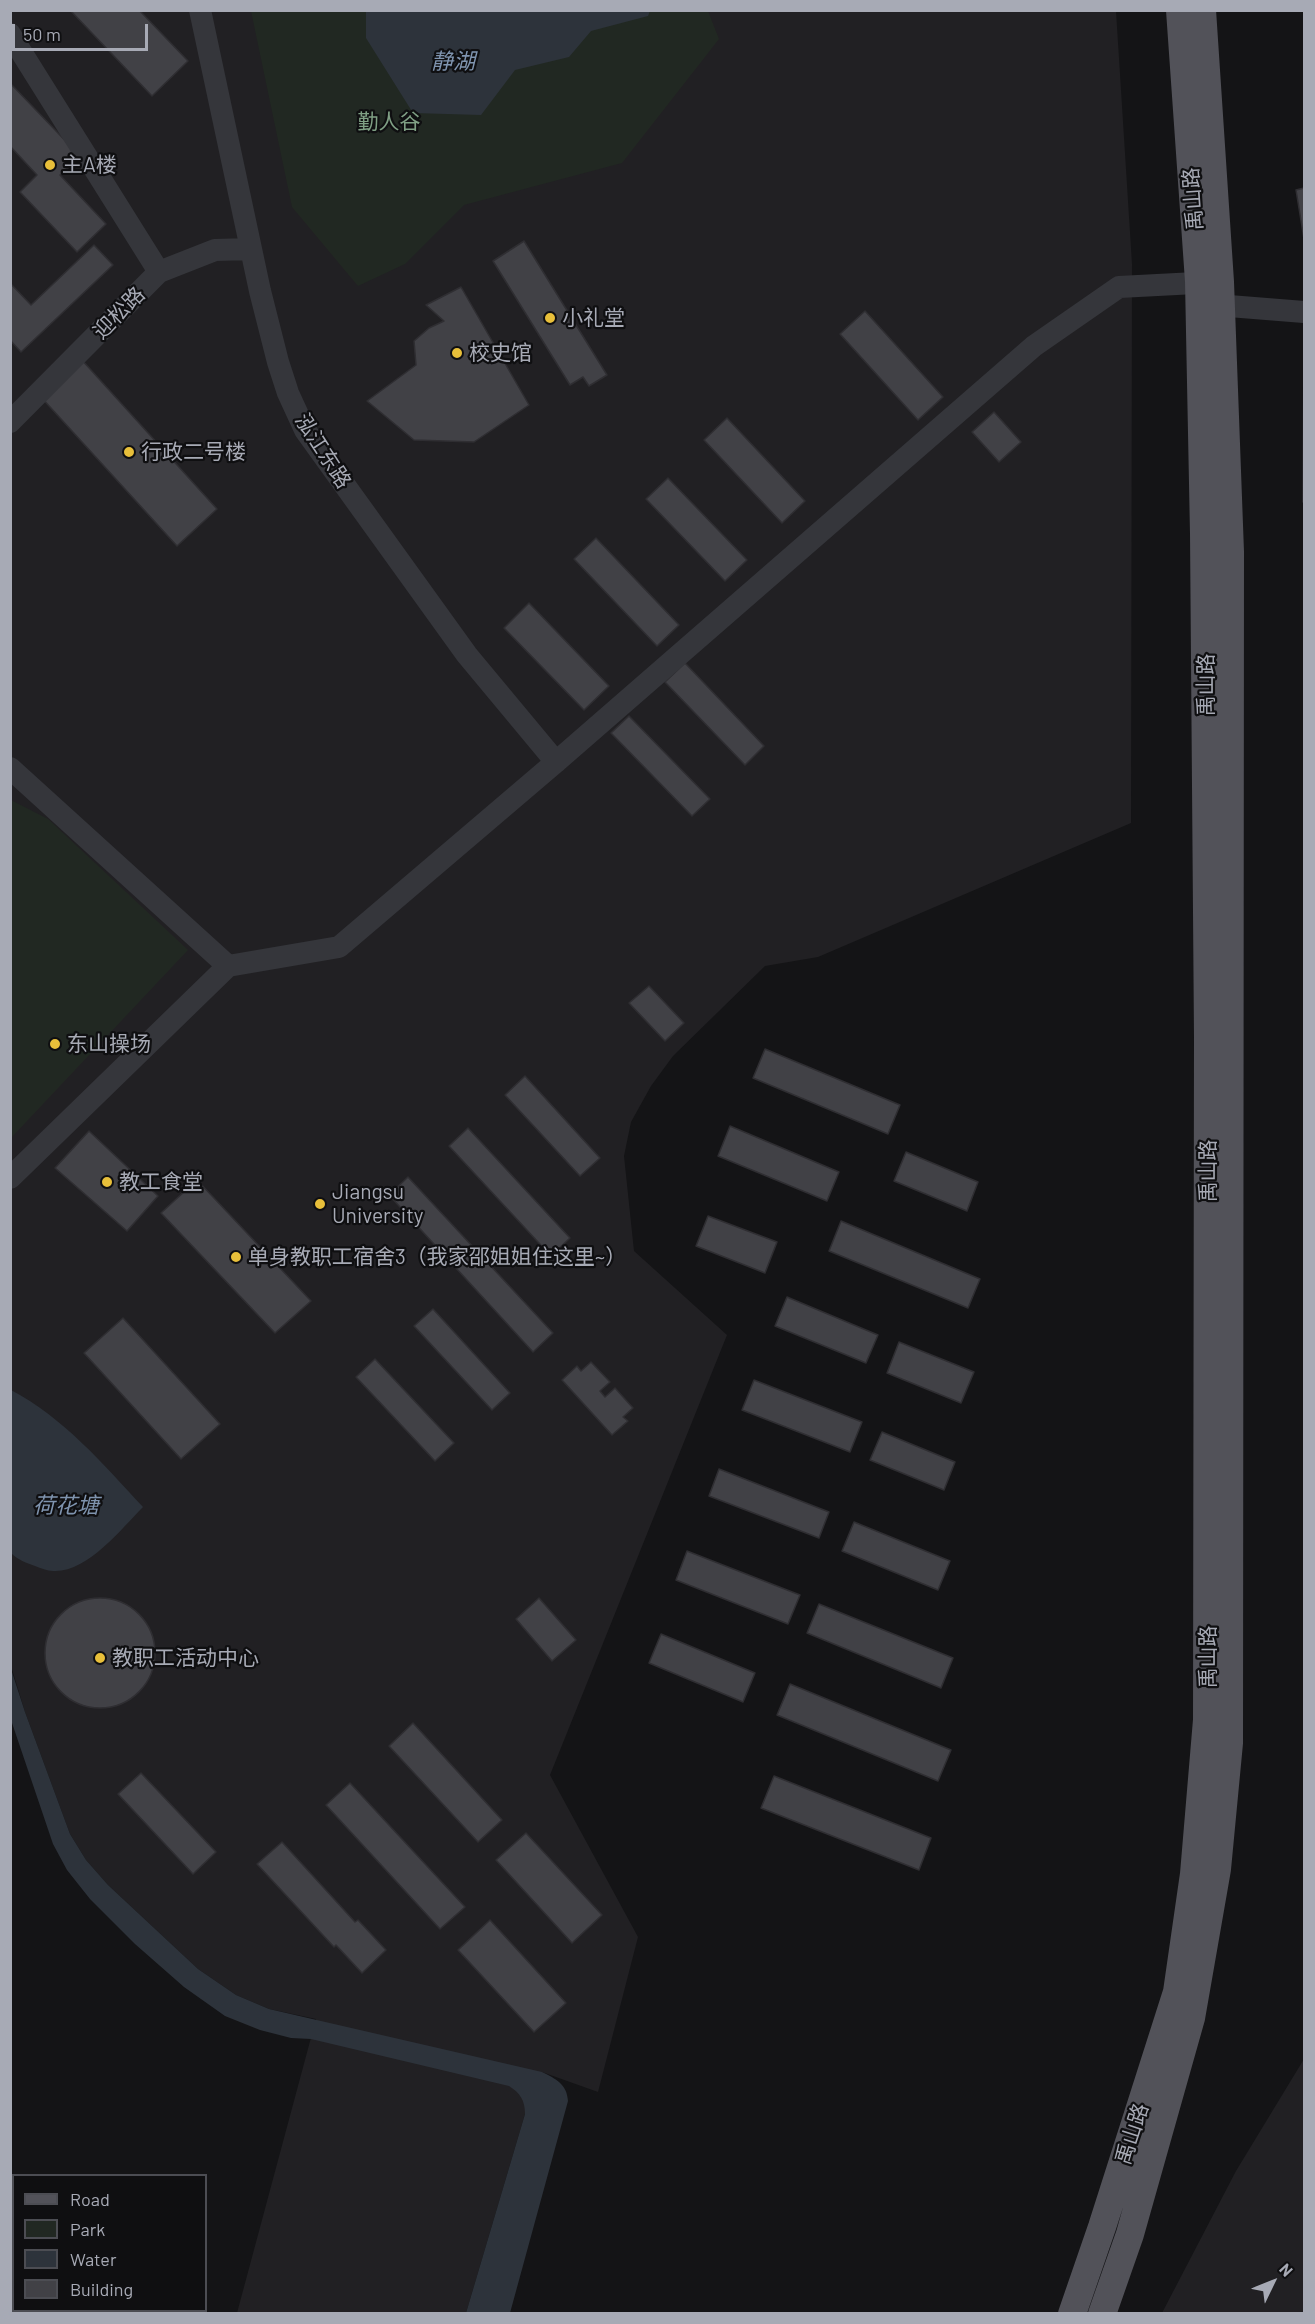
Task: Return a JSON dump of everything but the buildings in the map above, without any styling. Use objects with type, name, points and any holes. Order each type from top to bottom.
[{"type":"main road","name":"禹山路","points":[[1102,2313],[1130,2234],[1191,2018],[1217,1869],[1229,1743],[1230,576],[1210,293],[1180,10]]},
{"type":"main road","name":"禹山路","points":[[1072,2313],[1177,1992],[1194,1874],[1208,1720],[1205,557],[1210,293],[1202,10]]},
{"type":"street","name":"泓江东路","points":[[200,10],[251,249],[278,362],[288,393],[305,430],[467,655],[556,762]]},
{"type":"street","points":[[10,34],[159,272]]},
{"type":"street","name":"迎松路","points":[[10,422],[159,272],[215,250],[251,249]]},
{"type":"street","points":[[10,1178],[228,966],[339,947],[556,762],[1034,346],[1119,287],[1210,293],[1305,312]]},
{"type":"street","points":[[10,768],[228,966]]},
{"type":"shaded area","name":"Jiangsu University","points":[[10,11],[1116,11],[1132,264],[1131,823],[818,957],[765,966],[673,1056],[651,1086],[631,1122],[624,1156],[634,1251],[727,1335],[550,1775],[638,1937],[598,2092],[542,2072],[525,2114],[466,2313],[237,2313],[316,2019],[269,2009],[236,1995],[198,1969],[108,1885],[86,1860],[70,1834],[25,1712],[11,1666]]},
{"type":"shaded area","points":[[1304,2059],[1304,2313],[1162,2313],[1236,2171]]},
{"type":"green space","name":"勤人谷","points":[[251,11],[708,11],[719,39],[622,163],[464,205],[405,264],[358,286],[292,207]]},
{"type":"green space","name":"东山操场","points":[[11,800],[48,819],[188,950],[11,1138]]},
{"type":"water","name":"静湖","points":[[366,10],[650,11],[648,16],[591,31],[569,57],[515,70],[481,115],[413,113],[366,38]]},
{"type":"water","name":"荷花塘","points":[[11,1390],[66,1428],[98,1458],[143,1507],[91,1557],[66,1570],[46,1570],[25,1562],[11,1553]]},
{"type":"water","points":[[10,1666],[70,1834],[86,1860],[108,1885],[198,1969],[236,1995],[269,2009],[542,2072],[563,2086],[568,2101],[510,2313],[466,2313],[525,2114],[523,2101],[519,2094],[509,2086],[311,2039],[291,2038],[260,2030],[225,2016],[184,1987],[135,1944],[90,1899],[67,1870],[53,1844],[11,1720]]},
{"type":"place","name":"主A楼","points":[[50,165]]},
{"type":"place","name":"小礼堂","points":[[550,318]]},
{"type":"place","name":"校史馆","points":[[457,353]]},
{"type":"place","name":"行政二号楼","points":[[129,452]]},
{"type":"place","name":"东山操场","points":[[55,1044]]},
{"type":"place","name":"教工食堂","points":[[107,1182]]},
{"type":"place","name":"Jiangsu University","points":[[320,1204]]},
{"type":"place","name":"单身教职工宿舍3（我家邵姐姐住这里~）","points":[[236,1257]]},
{"type":"place","name":"教职工活动中心","points":[[100,1658]]}]
